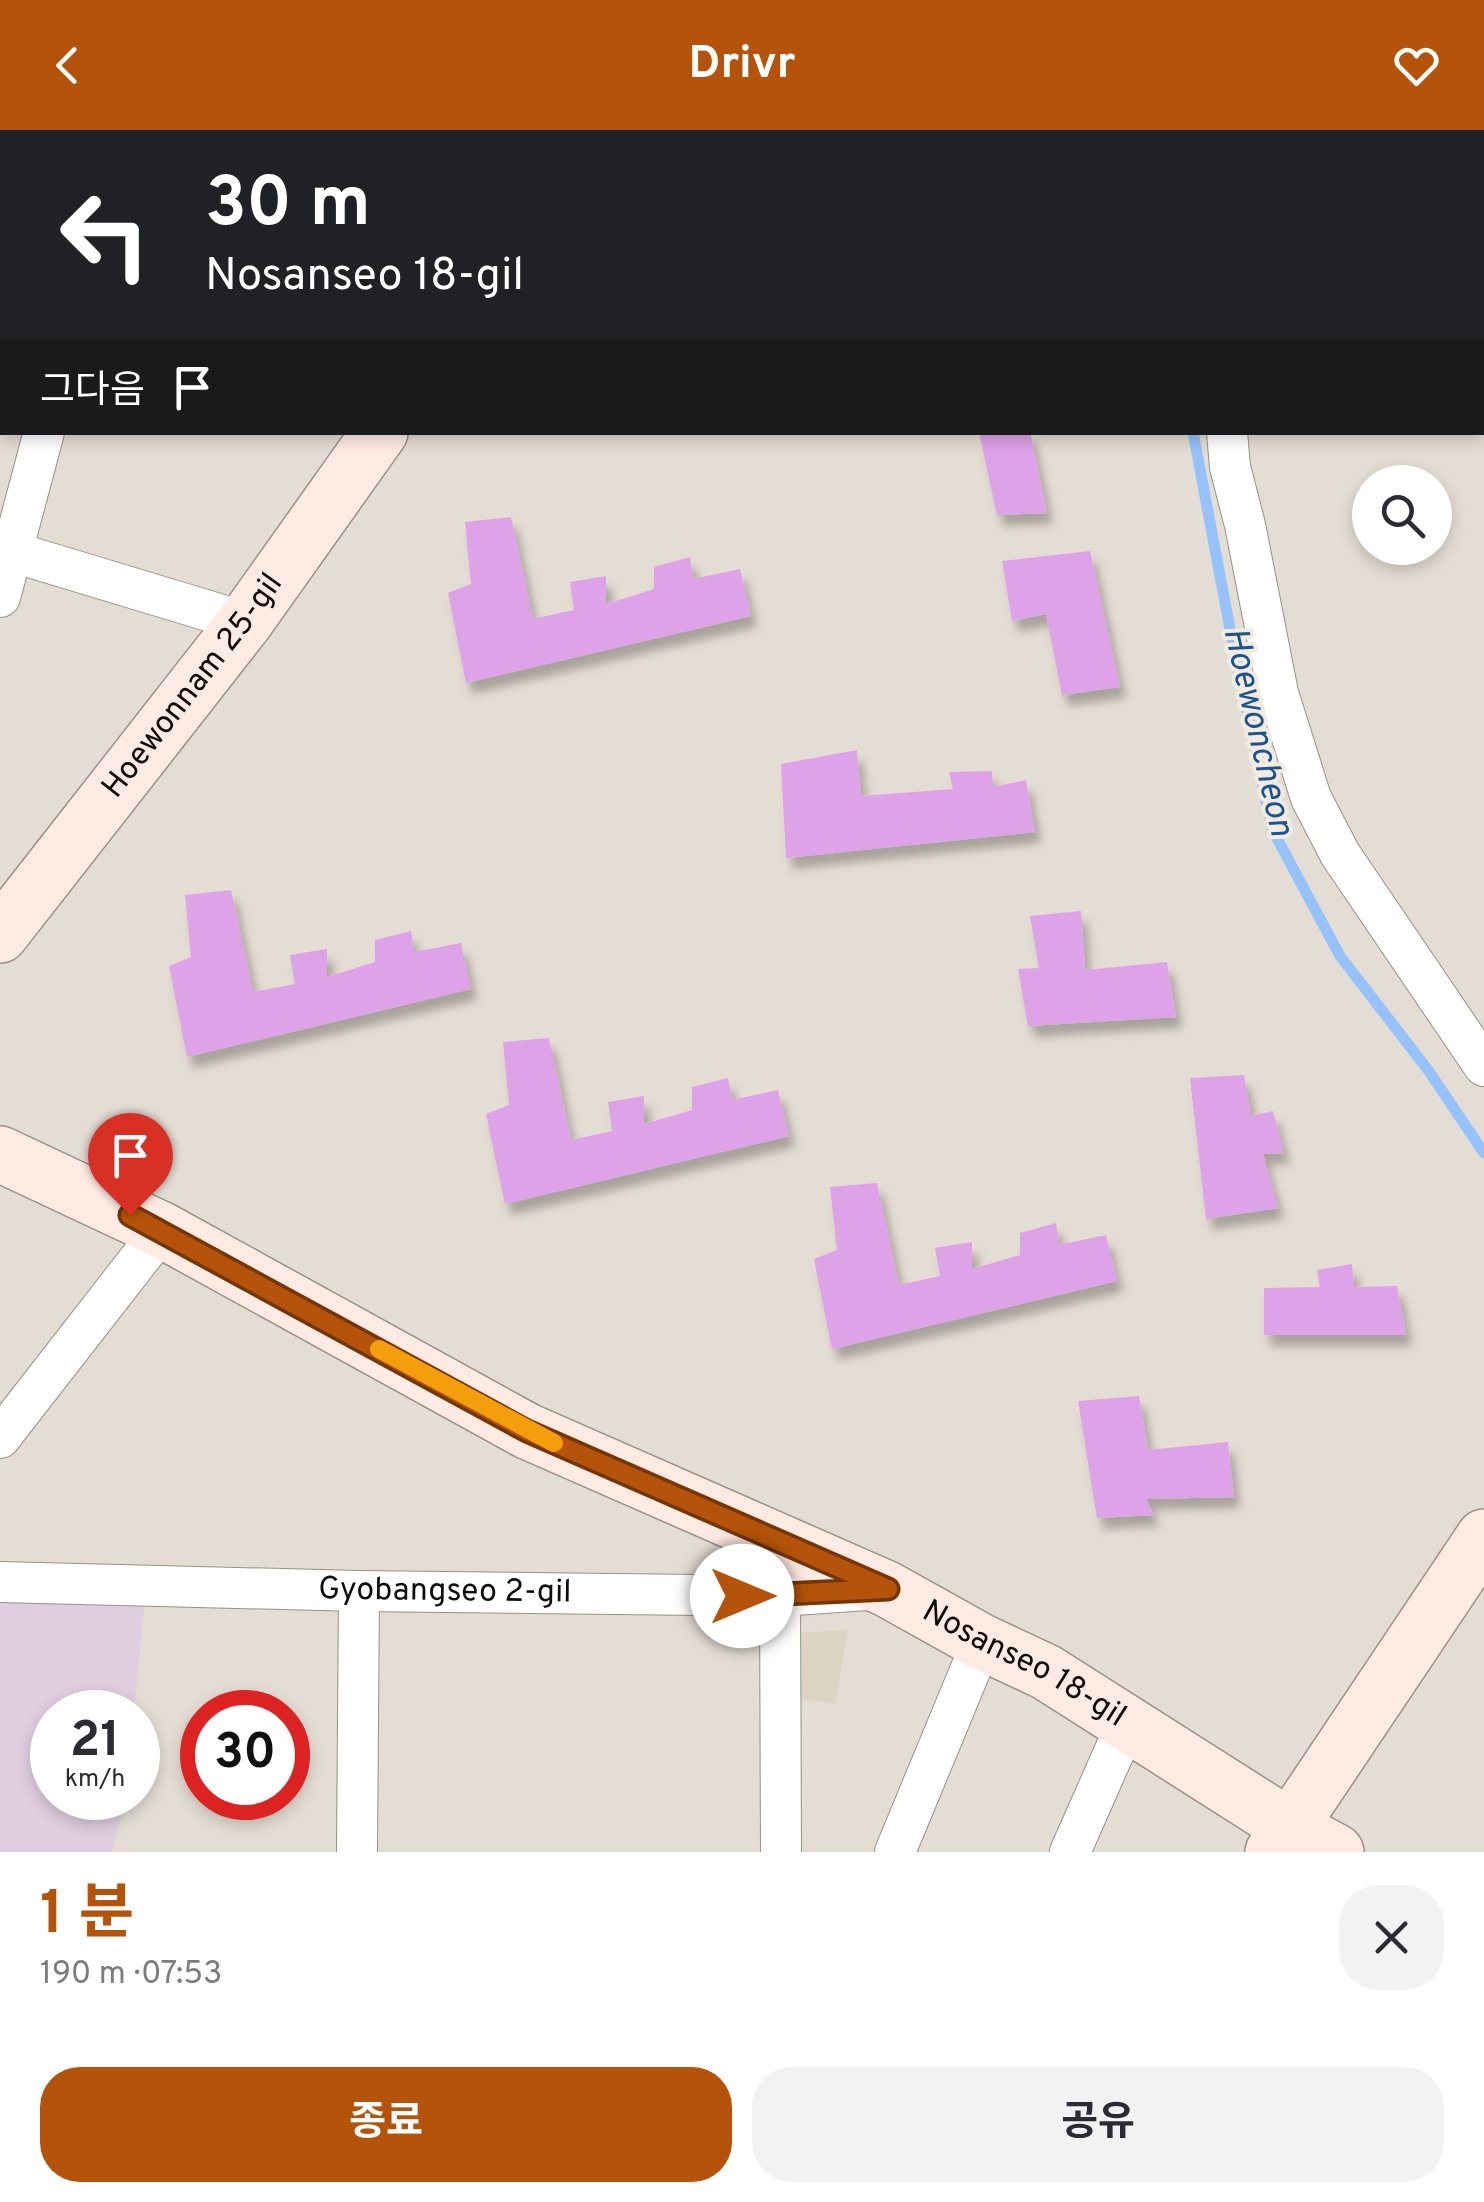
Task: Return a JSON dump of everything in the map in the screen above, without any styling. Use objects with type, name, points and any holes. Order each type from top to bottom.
[{"type":"main road","name":"Hoewonnam 25-gil","points":[[0,935],[244,622],[378,435]]},
{"type":"main road","name":"Nosanseo 18-gil","points":[[0,1154],[162,1230],[527,1431],[888,1589],[982,1642],[1046,1672],[1300,1844]]},
{"type":"main road","points":[[1300,1844],[1484,1537]]},
{"type":"street","points":[[0,597],[7,550],[43,435]]},
{"type":"street","points":[[1227,435],[1230,468],[1246,525],[1278,693],[1311,798],[1340,854],[1484,1066]]},
{"type":"street","points":[[7,550],[244,622]]},
{"type":"street","points":[[0,1438],[162,1230]]},
{"type":"street","name":"Gyobangseo 2-gil","points":[[0,1582],[780,1596],[888,1589]]},
{"type":"street","points":[[357,1852],[359,1591]]},
{"type":"street","points":[[780,1596],[782,1852]]},
{"type":"street","points":[[896,1852],[982,1642]]},
{"type":"street","points":[[1070,1852],[1126,1723]]},
{"type":"shaded area","points":[[0,1596],[144,1607],[136,1690],[30,1690],[30,1820],[120,1820],[112,1852],[0,1852]]},
{"type":"shaded area","points":[[848,1630],[835,1704],[774,1695],[771,1634]]},
{"type":"building","points":[[980,435],[1031,435],[1047,513],[997,515]]},
{"type":"building","points":[[511,517],[533,619],[574,610],[570,582],[606,576],[606,604],[654,589],[654,567],[690,557],[693,579],[740,569],[751,616],[466,683],[448,593],[471,584],[465,522]]},
{"type":"building","points":[[1090,551],[1120,687],[1062,695],[1046,614],[1012,621],[1002,561]]},
{"type":"building","points":[[857,750],[861,796],[953,789],[949,772],[992,771],[993,787],[1026,780],[1035,832],[786,858],[781,764]]},
{"type":"building","points":[[231,890],[253,992],[295,984],[290,955],[327,949],[327,977],[375,962],[375,940],[411,931],[414,952],[461,943],[471,989],[187,1057],[169,966],[191,957],[185,895]]},
{"type":"building","points":[[1081,911],[1085,970],[1167,962],[1176,1017],[1028,1026],[1018,969],[1039,968],[1030,916]]},
{"type":"building","points":[[549,1038],[571,1140],[612,1131],[608,1102],[644,1096],[644,1124],[692,1110],[692,1087],[728,1078],[732,1100],[778,1090],[789,1136],[505,1204],[486,1114],[509,1105],[503,1042]]},
{"type":"building","points":[[1244,1075],[1251,1116],[1273,1111],[1284,1153],[1263,1154],[1278,1208],[1206,1219],[1190,1078]]},
{"type":"building","points":[[877,1183],[899,1285],[940,1276],[935,1248],[972,1242],[972,1269],[1020,1255],[1020,1233],[1056,1223],[1059,1245],[1106,1235],[1117,1281],[832,1349],[814,1259],[837,1250],[830,1187]]},
{"type":"building","points":[[1352,1264],[1354,1287],[1397,1286],[1406,1335],[1264,1335],[1264,1288],[1320,1287],[1317,1270]]},
{"type":"building","points":[[1139,1396],[1148,1450],[1228,1442],[1234,1497],[1146,1499],[1154,1515],[1097,1518],[1078,1401]]},
{"type":"waterway","name":"Hoewoncheon","points":[[1194,435],[1272,829],[1340,956],[1428,1070],[1484,1153]]},
{"type":"slow traffic","points":[[379,1349],[554,1443]]},
{"type":"route","points":[[130,1215],[527,1431],[888,1589],[742,1596]]}]
